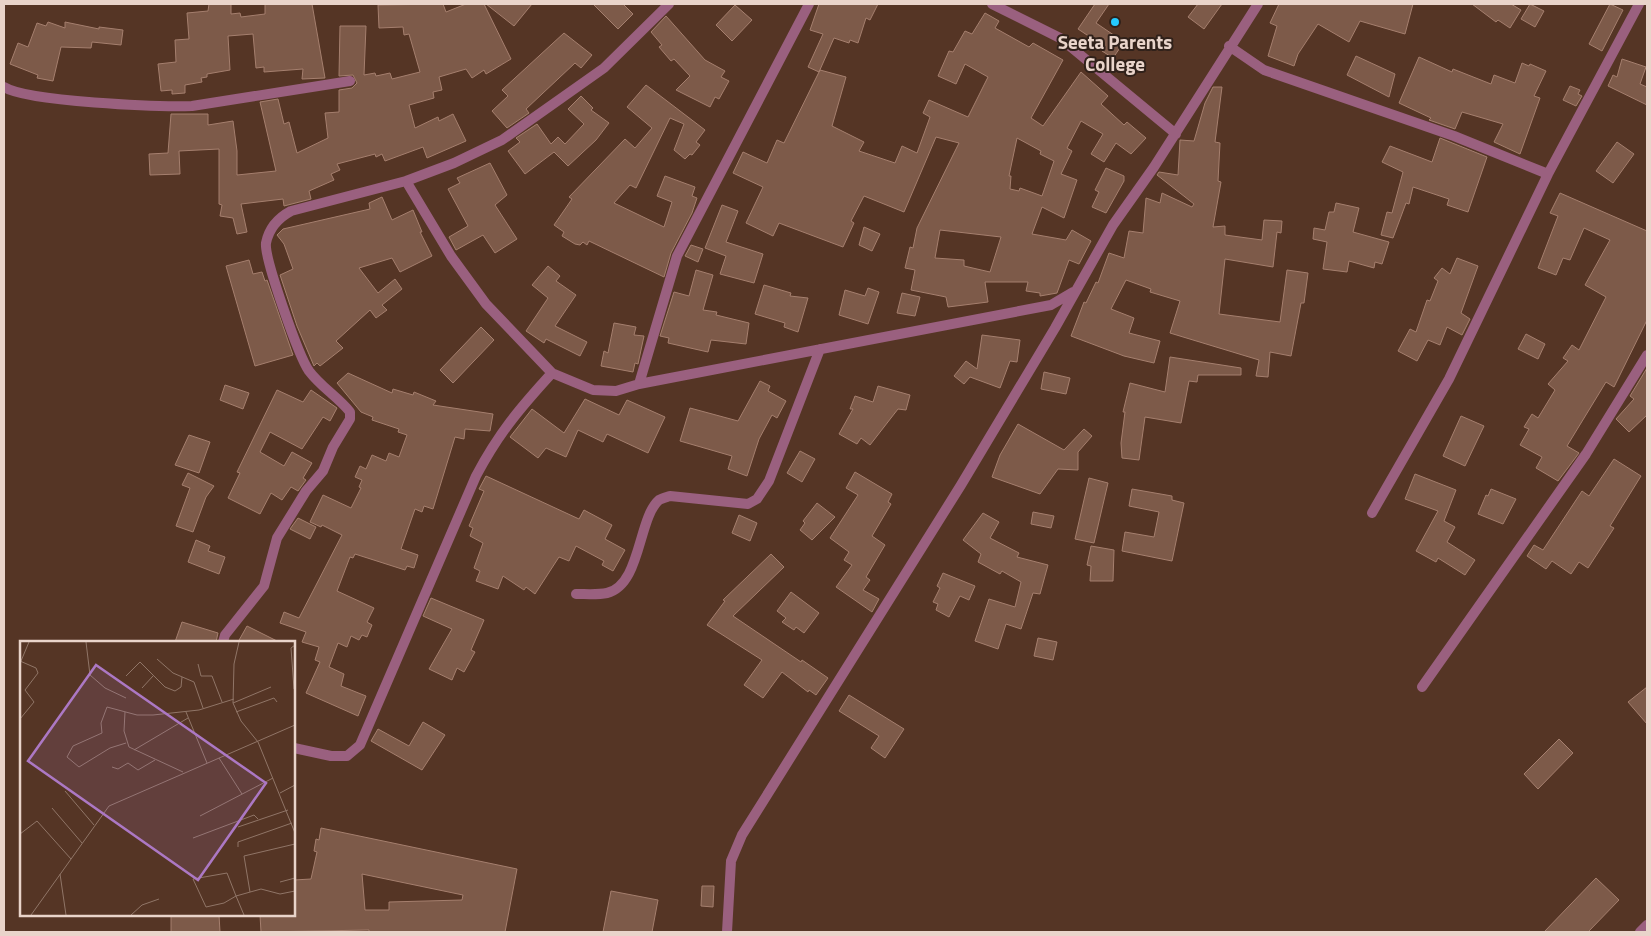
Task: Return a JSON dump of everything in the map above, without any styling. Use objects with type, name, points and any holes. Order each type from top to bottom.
[{"type":"street","points":[[223,641],[225,635],[264,586],[278,538],[287,520],[306,491],[323,471],[333,447],[350,420],[350,412],[315,377],[300,355],[276,287],[266,244],[272,227],[279,218],[291,211],[406,181],[454,163],[502,140],[533,120],[604,68],[669,4]]},
{"type":"street","points":[[639,384],[677,256],[809,4]]},
{"type":"street","points":[[992,4],[1060,38],[1176,134]]},
{"type":"street","points":[[727,932],[731,861],[742,835],[887,606],[1055,328],[1112,225],[1176,134],[1229,46],[1258,4]]},
{"type":"street","points":[[1372,513],[1449,379],[1548,174],[1639,4]]},
{"type":"street","points":[[1229,46],[1264,70],[1454,136],[1548,174]]},
{"type":"street","points":[[4,87],[10,91],[45,97],[166,107],[192,106],[350,81]]},
{"type":"street","points":[[406,181],[451,256],[486,304],[552,373],[593,390],[616,391],[639,384],[1051,304],[1074,292]]},
{"type":"street","points":[[576,594],[609,593],[622,584],[631,569],[650,516],[659,500],[670,496],[748,504],[757,499],[769,481],[820,350]]},
{"type":"street","points":[[1422,687],[1586,454],[1647,355]]},
{"type":"street","points":[[295,748],[331,756],[346,756],[360,745],[476,476],[495,440],[515,413],[552,373]]},
{"type":"street","points":[[1640,932],[1647,925]]},
{"type":"building","points":[[209,4],[231,4],[231,14],[240,13],[241,17],[265,14],[265,4],[312,4],[325,78],[302,79],[303,69],[264,72],[264,67],[256,68],[253,34],[228,36],[230,70],[207,74],[207,77],[201,78],[202,82],[185,85],[185,93],[172,94],[172,90],[161,91],[158,64],[176,62],[175,40],[189,39],[187,13],[208,11]]},
{"type":"building","points":[[443,4],[446,12],[466,4],[484,4],[511,59],[486,74],[484,70],[472,78],[466,69],[439,77],[442,90],[433,92],[434,98],[409,105],[415,128],[438,117],[439,121],[453,114],[466,141],[427,158],[423,147],[385,161],[382,154],[376,157],[375,154],[337,164],[340,170],[331,174],[334,180],[309,191],[311,199],[284,206],[283,199],[241,204],[247,232],[237,234],[233,218],[220,216],[222,205],[219,204],[219,149],[179,151],[180,174],[150,175],[149,154],[168,153],[171,114],[208,114],[208,125],[233,121],[237,151],[237,175],[276,171],[260,102],[278,99],[284,124],[289,122],[297,153],[328,138],[325,113],[339,112],[339,90],[352,88],[357,83],[353,75],[339,76],[340,26],[366,26],[364,75],[375,73],[376,76],[390,73],[392,79],[420,72],[409,34],[404,35],[403,27],[379,28],[378,5]]},
{"type":"building","points":[[486,4],[532,4],[514,26]]},
{"type":"building","points":[[593,4],[623,4],[633,14],[618,29]]},
{"type":"building","points":[[819,4],[878,4],[870,20],[866,18],[858,43],[850,40],[849,43],[834,38],[819,72],[808,67],[823,34],[810,30]]},
{"type":"building","points":[[1095,4],[1109,4],[1096,23],[1124,42],[1113,58],[1102,51],[1105,47],[1078,29]]},
{"type":"building","points":[[1198,4],[1222,4],[1204,29],[1188,17]]},
{"type":"building","points":[[1279,4],[1413,4],[1405,34],[1360,21],[1349,42],[1318,24],[1298,54],[1294,66],[1268,56],[1277,26],[1270,23]]},
{"type":"building","points":[[1472,4],[1511,4],[1521,10],[1510,28],[1498,20],[1496,22]]},
{"type":"building","points":[[1530,4],[1544,11],[1535,27],[1521,19]]},
{"type":"building","points":[[1610,4],[1623,10],[1602,51],[1589,44]]},
{"type":"building","points":[[735,5],[752,20],[732,41],[716,25]]},
{"type":"building","points":[[985,13],[999,21],[995,28],[1029,47],[1033,43],[1063,60],[1031,118],[1043,126],[1081,72],[1108,96],[1101,104],[1124,125],[1127,122],[1146,138],[1131,154],[1116,143],[1104,162],[1091,154],[1103,134],[1081,121],[1067,148],[1072,151],[1061,174],[1077,180],[1064,218],[1042,207],[1032,234],[1066,240],[1072,230],[1091,241],[1079,264],[1069,260],[1057,293],[1040,296],[1040,293],[1026,291],[1028,282],[985,282],[988,302],[948,307],[946,297],[911,290],[915,270],[905,268],[910,247],[913,248],[917,228],[959,143],[936,137],[904,212],[864,196],[851,221],[854,223],[843,247],[779,223],[773,236],[746,223],[763,187],[733,173],[743,152],[767,163],[777,140],[784,143],[820,70],[846,77],[832,126],[864,142],[859,151],[895,163],[902,146],[917,153],[930,117],[923,113],[929,100],[968,117],[988,77],[965,64],[956,84],[938,76],[949,51],[953,52],[965,31],[972,34]],"holes":[[[1017,138],[1041,151],[1040,154],[1054,161],[1042,196],[1020,188],[1019,191],[1010,189],[1011,176],[1009,176]],[[940,230],[1001,237],[990,272],[964,266],[964,260],[935,258]]]},
{"type":"building","points":[[666,16],[705,60],[725,71],[721,77],[729,81],[719,99],[715,97],[710,107],[676,90],[690,76],[674,59],[671,61],[659,47],[662,45],[651,32]]},
{"type":"building","points":[[48,22],[65,28],[65,22],[99,29],[99,27],[123,30],[121,45],[92,42],[91,48],[61,47],[53,81],[37,78],[38,75],[10,64],[18,43],[28,47],[37,23],[46,26]]},
{"type":"building","points":[[564,33],[592,55],[581,68],[575,63],[526,109],[529,113],[507,128],[492,111],[508,96],[502,90]]},
{"type":"building","points":[[1356,56],[1395,74],[1389,97],[1347,75]]},
{"type":"building","points":[[1419,57],[1452,72],[1453,69],[1491,84],[1494,75],[1515,83],[1522,63],[1529,66],[1530,64],[1546,71],[1534,96],[1540,98],[1520,154],[1494,142],[1503,124],[1462,112],[1455,129],[1429,120],[1431,118],[1399,103]]},
{"type":"building","points":[[1622,59],[1646,67],[1640,84],[1647,87],[1647,105],[1608,86],[1613,75],[1617,77]]},
{"type":"building","points":[[646,85],[705,130],[696,142],[700,145],[692,155],[690,154],[685,159],[674,150],[684,124],[670,118],[636,188],[630,185],[614,203],[664,227],[672,202],[657,196],[665,176],[695,187],[692,196],[697,198],[692,213],[671,253],[664,277],[589,241],[587,245],[583,242],[580,245],[575,244],[562,236],[564,232],[554,225],[572,199],[569,197],[625,139],[635,148],[652,128],[627,107]]},
{"type":"building","points":[[1570,86],[1580,90],[1578,94],[1582,96],[1576,106],[1563,100]]},
{"type":"building","points":[[1213,87],[1222,87],[1215,142],[1220,143],[1218,181],[1221,182],[1213,227],[1225,226],[1225,235],[1262,240],[1264,220],[1282,221],[1281,233],[1277,232],[1273,267],[1225,259],[1219,314],[1280,322],[1287,270],[1308,273],[1304,303],[1301,303],[1291,356],[1270,352],[1268,377],[1256,376],[1259,360],[1170,333],[1180,301],[1150,292],[1151,289],[1126,280],[1111,309],[1134,318],[1129,333],[1160,341],[1154,363],[1124,356],[1071,336],[1084,302],[1086,303],[1096,282],[1098,283],[1109,253],[1124,258],[1129,231],[1143,233],[1146,198],[1160,203],[1162,193],[1192,207],[1194,204],[1157,175],[1159,172],[1178,175],[1180,140],[1194,141],[1205,103]]},
{"type":"building","points":[[581,96],[593,108],[591,110],[609,123],[596,140],[568,166],[554,152],[525,174],[508,151],[520,142],[516,138],[537,124],[551,144],[558,137],[565,144],[584,124],[568,109]]},
{"type":"building","points":[[1440,138],[1487,157],[1468,212],[1447,205],[1449,199],[1413,187],[1409,204],[1406,203],[1393,238],[1381,235],[1387,212],[1392,213],[1403,172],[1382,162],[1390,146],[1432,162]]},
{"type":"building","points":[[1617,142],[1634,154],[1613,183],[1596,171]]},
{"type":"building","points":[[490,163],[507,195],[495,205],[517,239],[495,253],[483,235],[456,250],[449,237],[468,226],[448,189],[460,183],[457,178]]},
{"type":"building","points":[[1106,168],[1124,176],[1124,181],[1106,213],[1092,207],[1099,192],[1095,190]]},
{"type":"building","points":[[1560,193],[1647,231],[1647,320],[1614,387],[1606,382],[1567,446],[1579,453],[1558,481],[1536,468],[1542,457],[1520,445],[1529,429],[1524,427],[1532,414],[1538,418],[1555,390],[1548,384],[1568,361],[1563,358],[1572,345],[1579,350],[1606,297],[1585,285],[1610,240],[1584,228],[1570,260],[1563,258],[1556,275],[1538,268],[1558,216],[1550,213]]},
{"type":"building","points":[[382,197],[392,220],[413,210],[422,232],[420,232],[432,256],[400,272],[392,258],[359,268],[378,293],[395,279],[402,289],[382,305],[387,310],[376,318],[370,310],[336,341],[343,348],[320,366],[317,363],[314,366],[297,326],[280,275],[293,269],[284,244],[277,235],[283,229],[370,209],[369,203]]},
{"type":"building","points":[[1336,203],[1359,208],[1353,232],[1389,242],[1382,264],[1375,262],[1374,268],[1349,261],[1347,272],[1323,269],[1327,242],[1313,239],[1314,228],[1325,230],[1329,212],[1334,212]]},
{"type":"building","points":[[722,205],[738,211],[726,242],[763,254],[754,283],[720,274],[726,256],[705,248]]},
{"type":"building","points":[[864,227],[880,234],[872,251],[859,245]]},
{"type":"building","points":[[691,245],[703,249],[698,262],[685,256]]},
{"type":"building","points":[[1457,258],[1478,266],[1461,313],[1470,319],[1462,335],[1447,327],[1440,345],[1428,340],[1417,361],[1398,351],[1410,329],[1416,332],[1427,300],[1430,301],[1438,281],[1434,278],[1442,268],[1450,274]]},
{"type":"building","points":[[249,260],[253,274],[262,272],[265,281],[267,280],[293,355],[255,366],[226,266]]},
{"type":"building","points":[[548,266],[560,276],[556,281],[576,295],[555,326],[587,342],[580,356],[546,339],[544,343],[526,331],[548,298],[532,285]]},
{"type":"building","points":[[696,270],[713,275],[703,310],[717,312],[716,315],[749,323],[746,344],[711,340],[708,352],[668,343],[669,338],[660,336],[674,292],[689,296]]},
{"type":"building","points":[[764,285],[791,293],[790,296],[808,298],[798,332],[784,327],[785,323],[755,314]]},
{"type":"building","points":[[868,288],[879,292],[868,324],[839,315],[845,290],[865,296]]},
{"type":"building","points":[[902,293],[920,297],[915,316],[897,313]]},
{"type":"building","points":[[614,323],[636,327],[634,335],[644,336],[638,364],[635,363],[633,372],[601,366],[604,351],[608,353]]},
{"type":"building","points":[[481,327],[494,340],[453,383],[440,370]]},
{"type":"building","points":[[1526,334],[1545,344],[1538,359],[1518,349]]},
{"type":"building","points":[[982,335],[1020,340],[1017,362],[1010,361],[1000,388],[970,377],[964,384],[954,376],[966,361],[977,369]]},
{"type":"building","points":[[1170,357],[1241,368],[1241,375],[1198,375],[1197,382],[1189,381],[1181,423],[1145,417],[1139,460],[1122,458],[1121,443],[1125,412],[1123,412],[1130,383],[1165,392]]},
{"type":"building","points":[[1647,368],[1647,415],[1629,432],[1616,419],[1634,399],[1630,396]]},
{"type":"building","points":[[1044,372],[1070,378],[1066,394],[1041,389]]},
{"type":"building","points":[[348,373],[392,393],[393,389],[413,395],[414,392],[436,401],[433,405],[493,414],[490,431],[465,429],[464,439],[455,437],[433,509],[424,506],[422,512],[415,509],[401,549],[418,555],[414,568],[407,566],[405,570],[355,554],[353,558],[350,557],[337,591],[374,608],[367,622],[372,625],[367,637],[362,635],[359,640],[351,636],[347,647],[338,643],[329,667],[344,674],[341,686],[366,696],[358,716],[306,693],[320,662],[315,660],[319,647],[302,642],[306,632],[280,623],[284,612],[299,618],[342,535],[322,525],[321,527],[310,522],[323,495],[351,508],[361,488],[359,487],[362,480],[355,477],[360,466],[366,469],[372,455],[386,461],[389,453],[399,457],[407,435],[398,432],[399,429],[372,420],[373,417],[361,412],[337,383]]},
{"type":"building","points":[[760,381],[770,386],[768,391],[786,401],[777,418],[772,415],[759,439],[747,476],[728,469],[732,456],[680,441],[690,408],[738,421]]},
{"type":"building","points":[[225,385],[249,393],[243,409],[220,400]]},
{"type":"building","points":[[878,386],[910,395],[906,410],[898,409],[870,445],[861,438],[857,444],[839,434],[853,409],[850,409],[855,396],[873,402]]},
{"type":"building","points":[[277,390],[303,402],[311,390],[337,408],[330,421],[323,417],[302,449],[270,432],[260,452],[284,466],[292,452],[312,463],[303,478],[306,480],[298,491],[291,487],[282,500],[271,493],[260,514],[228,498],[240,473],[237,472]]},
{"type":"building","points":[[585,399],[619,415],[627,400],[665,417],[648,453],[607,434],[603,442],[578,430],[566,457],[546,448],[538,458],[510,437],[532,409],[564,433]]},
{"type":"building","points":[[1461,416],[1484,426],[1465,466],[1443,456]]},
{"type":"building","points":[[1018,424],[1064,450],[1084,429],[1092,436],[1078,452],[1078,470],[1058,469],[1040,494],[992,477],[1000,455]]},
{"type":"building","points":[[189,435],[210,442],[199,473],[175,465]]},
{"type":"building","points":[[800,451],[815,459],[802,482],[787,473]]},
{"type":"building","points":[[1614,459],[1641,476],[1610,526],[1614,528],[1588,568],[1579,562],[1571,574],[1552,561],[1546,569],[1527,556],[1534,545],[1543,550],[1582,491],[1589,496]]},
{"type":"building","points":[[855,472],[892,494],[888,502],[891,504],[872,536],[885,545],[866,577],[870,580],[863,590],[879,599],[872,612],[836,587],[852,565],[844,560],[849,552],[830,538],[858,495],[846,488]]},
{"type":"building","points":[[188,473],[214,486],[206,497],[193,532],[176,526],[190,488],[182,485]]},
{"type":"building","points":[[1415,474],[1456,490],[1444,521],[1455,527],[1447,542],[1475,560],[1465,575],[1438,558],[1436,562],[1416,551],[1438,511],[1405,499]]},
{"type":"building","points":[[486,476],[579,519],[584,510],[612,525],[605,539],[625,550],[613,571],[602,565],[604,561],[576,546],[569,561],[559,557],[535,594],[526,587],[524,590],[503,576],[498,589],[476,581],[480,571],[474,568],[483,543],[470,536],[473,528],[469,526],[484,491],[479,489]]},
{"type":"building","points":[[1089,478],[1108,483],[1094,543],[1075,539]]},
{"type":"building","points":[[1132,489],[1172,496],[1172,500],[1184,503],[1172,561],[1122,551],[1125,532],[1154,537],[1159,512],[1129,506]]},
{"type":"building","points":[[1491,489],[1516,499],[1503,524],[1478,514],[1486,495],[1488,496]]},
{"type":"building","points":[[817,503],[835,517],[812,540],[800,530],[805,523],[803,521]]},
{"type":"building","points":[[1033,512],[1054,516],[1051,528],[1031,524]]},
{"type":"building","points":[[983,513],[999,522],[990,538],[1019,553],[1017,557],[1048,565],[1040,594],[1033,593],[1021,629],[1006,624],[998,649],[975,641],[989,599],[1015,607],[1021,582],[1002,571],[1000,574],[978,562],[981,554],[963,540]]},
{"type":"building","points":[[739,515],[757,523],[750,541],[732,533]]},
{"type":"building","points":[[298,518],[316,527],[310,539],[290,529]]},
{"type":"building","points":[[196,540],[210,546],[208,551],[225,557],[219,574],[188,562]]},
{"type":"building","points":[[1091,546],[1114,550],[1113,581],[1090,581],[1091,566],[1087,565]]},
{"type":"building","points":[[771,554],[784,567],[733,616],[828,678],[816,695],[809,690],[808,692],[782,672],[763,698],[744,685],[762,660],[707,625],[725,601],[723,600]]},
{"type":"building","points":[[943,573],[975,586],[969,600],[960,596],[949,617],[936,610],[938,604],[933,602],[940,588],[937,586]]},
{"type":"building","points":[[791,592],[819,613],[804,633],[796,627],[794,630],[782,622],[786,618],[777,611]]},
{"type":"building","points":[[431,598],[484,620],[471,650],[475,652],[464,672],[457,668],[452,680],[429,669],[452,629],[423,616]]},
{"type":"building","points":[[182,622],[218,633],[216,641],[175,641]]},
{"type":"building","points":[[247,626],[277,641],[239,641]]},
{"type":"building","points":[[1038,638],[1057,642],[1053,660],[1034,656]]},
{"type":"building","points":[[1647,687],[1647,724],[1628,702]]},
{"type":"building","points":[[849,695],[904,729],[885,758],[871,748],[879,736],[839,711]]},
{"type":"building","points":[[423,722],[445,735],[422,770],[371,741],[378,729],[409,746]]},
{"type":"building","points":[[1559,739],[1573,753],[1538,789],[1524,774]]},
{"type":"building","points":[[321,828],[517,869],[505,932],[369,932],[369,930],[261,932],[260,916],[295,916],[295,880],[311,879],[317,852],[314,851],[316,839],[319,840]],"holes":[[[362,874],[463,895],[462,900],[389,902],[389,910],[365,910]]]},
{"type":"building","points":[[1596,878],[1619,900],[1588,932],[1544,932]]},
{"type":"building","points":[[702,886],[714,886],[713,907],[701,906]]},
{"type":"building","points":[[611,891],[658,900],[652,932],[603,932]]},
{"type":"building","points":[[171,916],[219,916],[220,932],[171,932]]},
{"type":"place","name":"Seeta Parents College","points":[[1115,22]]}]
